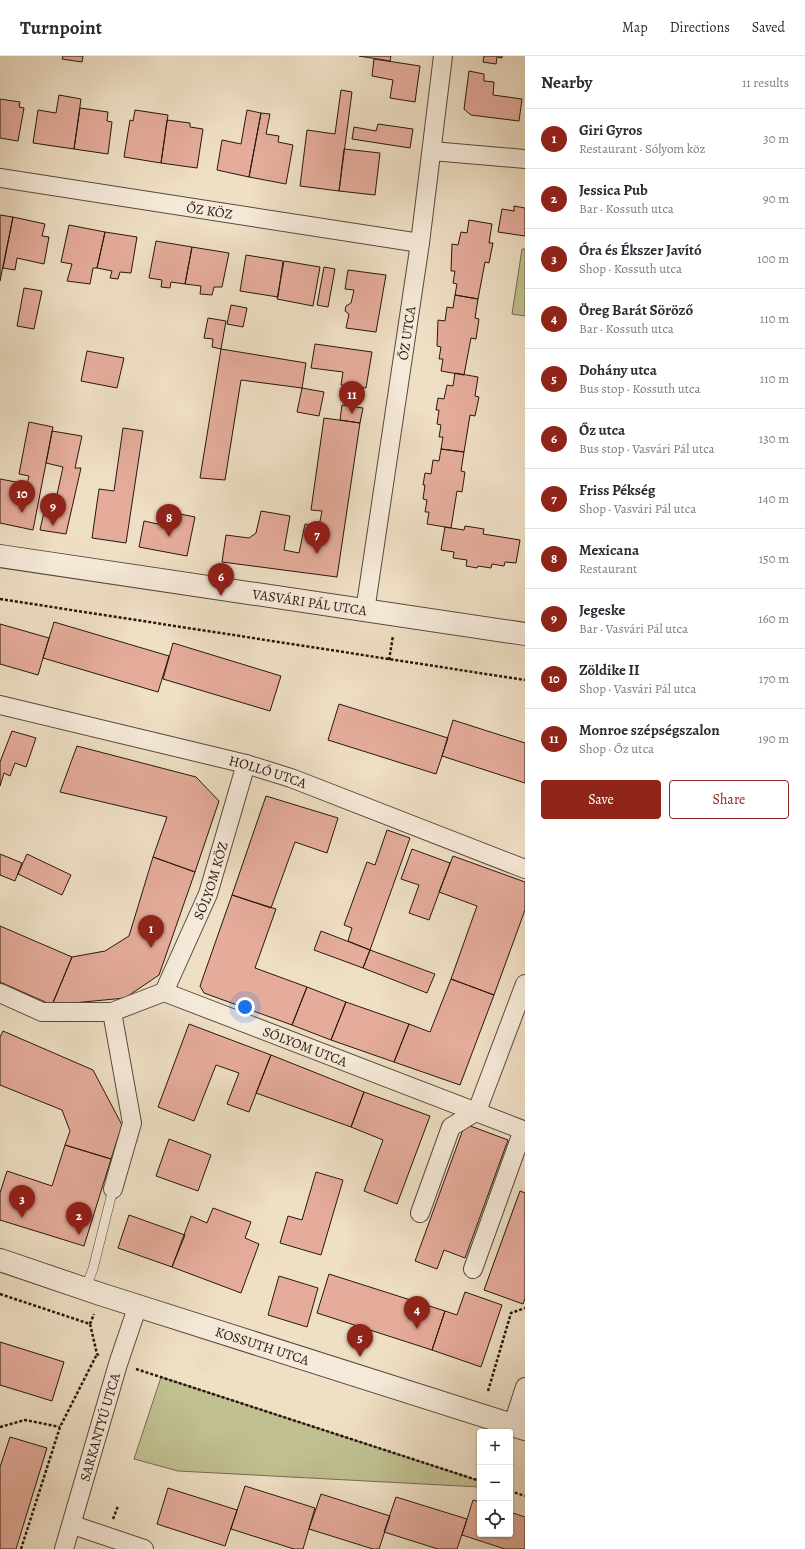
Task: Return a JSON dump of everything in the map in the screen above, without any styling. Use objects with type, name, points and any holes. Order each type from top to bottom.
[{"type":"street","name":"ŐZ UTCA","points":[[366,611],[420,244],[444,56]]},
{"type":"street","points":[[432,151],[525,159]]},
{"type":"street","name":"ŐZ KÖZ","points":[[0,178],[420,244]]},
{"type":"street","name":"VASVÁRI PÁL UTCA","points":[[0,556],[525,634]]},
{"type":"street","name":"HOLLÓ UTCA","points":[[0,706],[246,764],[291,778],[525,869]]},
{"type":"street","name":"SÓLYOM KÖZ","points":[[164,992],[208,894],[246,764]]},
{"type":"street","points":[[420,1213],[451,1127],[477,1111],[525,984]]},
{"type":"street","points":[[0,993],[42,1012],[112,1012],[164,992]]},
{"type":"street","name":"SÓLYOM UTCA","points":[[164,992],[524,1130],[473,1269]]},
{"type":"street","points":[[112,1012],[132,1123],[113,1189]]},
{"type":"street","name":"KOSSUTH UTCA","points":[[0,1260],[85,1289],[519,1427]]},
{"type":"street","name":"SARKANTYÚ UTCA","points":[[64,1549],[73,1525],[118,1364],[138,1305]]},
{"type":"street","points":[[519,1427],[525,1387]]},
{"type":"street","points":[[73,1525],[144,1549]]},
{"type":"lane","points":[[85,1289],[93,1269],[113,1189]]},
{"type":"path","points":[[0,599],[525,680]]},
{"type":"path","points":[[0,1294],[90,1324],[97,1354],[104,1360],[477,1480]]},
{"type":"path","points":[[488,1391],[511,1313],[525,1308]]},
{"type":"path","points":[[21,1549],[60,1427],[97,1354]]},
{"type":"path","points":[[0,1427],[25,1420],[60,1427]]},
{"type":"path","points":[[513,1492],[525,1496]]},
{"type":"green space","points":[[522,249],[525,249],[525,316],[512,314]]},
{"type":"green space","points":[[161,1377],[477,1480],[477,1487],[178,1471],[134,1459]]},
{"type":"building","points":[[63,56],[83,56],[82,62],[62,59]]},
{"type":"building","points":[[359,56],[391,56],[390,61]]},
{"type":"building","points":[[484,56],[502,56],[502,58],[497,57],[496,64],[483,62]]},
{"type":"building","points":[[374,59],[420,66],[415,102],[390,98],[393,80],[372,76]]},
{"type":"building","points":[[469,71],[484,74],[484,81],[494,82],[493,95],[522,99],[519,121],[471,115],[464,109]]},
{"type":"building","points":[[341,90],[352,92],[339,191],[300,186],[307,130],[335,134]]},
{"type":"building","points":[[59,95],[81,99],[74,149],[33,143],[38,110],[56,113]]},
{"type":"building","points":[[0,99],[20,102],[19,107],[24,108],[18,141],[0,138]]},
{"type":"building","points":[[80,108],[108,112],[107,121],[112,122],[108,154],[74,149]]},
{"type":"building","points":[[135,110],[168,115],[161,163],[124,157],[130,120],[133,121]]},
{"type":"building","points":[[247,110],[261,113],[249,177],[217,170],[222,140],[241,144]]},
{"type":"building","points":[[261,113],[270,114],[266,134],[279,136],[278,142],[293,145],[286,184],[249,177]]},
{"type":"building","points":[[167,120],[190,123],[190,127],[203,129],[197,168],[161,163]]},
{"type":"building","points":[[378,124],[413,129],[410,148],[352,139],[354,127],[376,131]]},
{"type":"building","points":[[344,149],[380,153],[375,195],[339,191]]},
{"type":"building","points":[[514,206],[525,208],[525,236],[498,232],[502,209],[514,211]]},
{"type":"building","points":[[0,215],[13,217],[0,281]]},
{"type":"building","points":[[13,217],[45,224],[42,236],[49,237],[44,264],[17,258],[15,270],[3,268]]},
{"type":"building","points":[[469,220],[492,224],[489,243],[493,243],[489,263],[485,262],[478,299],[455,295],[457,284],[453,283],[455,271],[451,271],[452,244],[458,245],[461,232],[467,233]]},
{"type":"building","points":[[69,225],[105,232],[97,268],[93,268],[90,284],[67,281],[72,264],[61,262]]},
{"type":"building","points":[[105,232],[137,237],[131,273],[120,272],[118,279],[110,278],[112,271],[97,268]]},
{"type":"building","points":[[156,241],[192,247],[185,284],[171,282],[170,288],[161,287],[162,280],[149,278]]},
{"type":"building","points":[[192,247],[229,253],[222,287],[214,287],[212,295],[200,294],[201,286],[185,284]]},
{"type":"building","points":[[246,255],[283,261],[278,297],[240,291]]},
{"type":"building","points":[[284,261],[320,267],[313,306],[277,299]]},
{"type":"building","points":[[324,267],[335,269],[328,307],[317,305]]},
{"type":"building","points":[[348,270],[386,275],[376,332],[346,328],[349,314],[345,311],[346,306],[351,303],[354,290],[345,289]]},
{"type":"building","points":[[24,288],[42,291],[34,329],[17,326]]},
{"type":"building","points":[[455,295],[478,299],[475,318],[479,319],[476,339],[471,338],[464,375],[441,371],[443,359],[439,359],[441,347],[437,346],[438,320],[445,321],[447,307],[453,308]]},
{"type":"building","points":[[231,305],[247,308],[243,327],[227,324]]},
{"type":"building","points":[[208,318],[226,321],[221,349],[212,347],[213,339],[204,338]]},
{"type":"building","points":[[315,344],[372,352],[366,388],[341,385],[343,372],[311,368]]},
{"type":"building","points":[[221,349],[306,363],[302,388],[241,380],[225,480],[200,478]]},
{"type":"building","points":[[87,351],[124,358],[117,388],[81,381]]},
{"type":"building","points":[[455,373],[478,377],[475,396],[479,397],[475,416],[470,415],[464,452],[441,449],[443,437],[439,437],[441,425],[437,424],[439,410],[436,410],[438,398],[444,399],[447,385],[453,386]]},
{"type":"building","points":[[302,388],[324,392],[319,416],[297,412]]},
{"type":"building","points":[[342,405],[363,408],[360,423],[340,420]]},
{"type":"building","points":[[324,418],[360,423],[337,577],[222,562],[226,535],[249,538],[256,533],[261,511],[290,516],[284,550],[299,553],[305,524],[319,526],[322,511],[311,510]]},
{"type":"building","points":[[29,422],[53,427],[33,530],[0,523],[0,479],[27,484],[29,476],[19,474]]},
{"type":"building","points":[[123,428],[143,431],[126,543],[92,538],[99,489],[114,491]]},
{"type":"building","points":[[52,431],[82,436],[75,468],[81,468],[66,534],[40,530],[47,498],[56,499],[63,467],[46,463]]},
{"type":"building","points":[[441,449],[464,452],[461,471],[465,472],[462,492],[457,491],[451,528],[427,524],[429,512],[425,512],[427,500],[423,499],[425,473],[431,474],[433,460],[439,461]]},
{"type":"building","points":[[170,512],[195,517],[187,556],[139,547],[144,521],[167,526]]},
{"type":"building","points":[[465,526],[484,529],[483,534],[520,540],[516,563],[505,562],[504,566],[492,564],[491,568],[478,566],[477,568],[466,566],[467,560],[453,558],[454,552],[441,550],[445,527],[464,530]]},
{"type":"building","points":[[54,622],[169,656],[158,692],[43,658]]},
{"type":"building","points":[[0,624],[49,638],[38,675],[0,664]]},
{"type":"building","points":[[173,643],[281,676],[270,711],[163,679]]},
{"type":"building","points":[[339,704],[448,738],[436,774],[328,740]]},
{"type":"building","points":[[453,720],[525,743],[525,783],[442,756]]},
{"type":"building","points":[[12,731],[36,738],[26,767],[15,763],[10,776],[4,773],[0,786],[0,762]]},
{"type":"building","points":[[77,746],[196,777],[219,801],[195,872],[153,857],[167,817],[60,792]]},
{"type":"building","points":[[266,796],[338,818],[327,853],[295,842],[271,908],[232,895]]},
{"type":"building","points":[[387,830],[410,838],[370,950],[348,941],[352,928],[344,925],[367,862],[375,865]]},
{"type":"building","points":[[412,849],[450,863],[429,920],[409,913],[419,885],[401,879]]},
{"type":"building","points":[[0,854],[22,863],[15,881],[0,875]]},
{"type":"building","points":[[27,854],[71,875],[62,895],[18,874]]},
{"type":"building","points":[[453,856],[525,882],[525,910],[494,995],[451,979],[477,906],[439,892]]},
{"type":"building","points":[[153,857],[195,872],[159,975],[125,998],[52,1005],[72,957],[105,951],[129,936]]},
{"type":"building","points":[[232,895],[276,909],[255,968],[307,987],[292,1025],[204,993],[200,986]]},
{"type":"building","points":[[0,926],[72,957],[52,1005],[0,982]]},
{"type":"building","points":[[321,931],[370,950],[363,968],[314,950]]},
{"type":"building","points":[[370,950],[435,974],[427,993],[363,968]]},
{"type":"building","points":[[451,979],[494,995],[460,1085],[394,1062],[409,1024],[430,1032]]},
{"type":"building","points":[[307,987],[346,1002],[331,1040],[292,1025]]},
{"type":"building","points":[[346,1002],[409,1024],[394,1062],[331,1040]]},
{"type":"building","points":[[189,1024],[271,1055],[249,1112],[227,1104],[239,1073],[216,1065],[194,1121],[158,1107]]},
{"type":"building","points":[[3,1031],[93,1070],[122,1125],[111,1159],[65,1145],[70,1131],[62,1110],[0,1085],[0,1037]]},
{"type":"building","points":[[271,1055],[364,1092],[351,1127],[256,1093]]},
{"type":"building","points":[[364,1092],[430,1116],[397,1204],[364,1191],[383,1140],[351,1127]]},
{"type":"building","points":[[465,1124],[508,1140],[465,1258],[444,1250],[437,1269],[415,1261]]},
{"type":"building","points":[[169,1139],[211,1155],[198,1191],[156,1176]]},
{"type":"building","points":[[65,1145],[111,1159],[84,1246],[0,1220],[0,1193],[7,1171],[52,1186]]},
{"type":"building","points":[[316,1172],[343,1180],[321,1255],[280,1243],[288,1216],[302,1220]]},
{"type":"building","points":[[520,1191],[525,1193],[525,1298],[523,1304],[484,1290]]},
{"type":"building","points":[[213,1208],[251,1222],[245,1238],[259,1244],[241,1293],[172,1267],[191,1216],[207,1223]]},
{"type":"building","points":[[129,1215],[185,1235],[172,1267],[118,1248]]},
{"type":"building","points":[[329,1274],[445,1311],[432,1350],[317,1313]]},
{"type":"building","points":[[279,1276],[318,1288],[307,1327],[268,1315]]},
{"type":"building","points":[[465,1292],[502,1305],[481,1367],[432,1350],[445,1311],[457,1315]]},
{"type":"building","points":[[0,1342],[64,1362],[52,1401],[0,1385]]},
{"type":"building","points":[[10,1437],[47,1448],[16,1549],[0,1549],[0,1467]]},
{"type":"building","points":[[245,1486],[315,1508],[303,1549],[294,1549],[231,1529]]},
{"type":"building","points":[[168,1488],[237,1510],[225,1546],[157,1524]]},
{"type":"building","points":[[321,1494],[390,1516],[379,1549],[373,1549],[309,1529]]},
{"type":"building","points":[[396,1497],[467,1519],[457,1549],[438,1549],[384,1532]]},
{"type":"building","points":[[473,1500],[477,1501],[477,1537],[513,1537],[513,1513],[525,1517],[525,1549],[505,1549],[462,1535]]},
{"type":"place","name":"Monroe szépségszalon","points":[[352,414]]},
{"type":"place","name":"Zöldike II","points":[[22,513]]},
{"type":"place","name":"Jegeske","points":[[53,526]]},
{"type":"place","name":"Mexicana","points":[[169,537]]},
{"type":"place","name":"Friss Pékség","points":[[317,554]]},
{"type":"place","name":"Őz utca","points":[[221,596]]},
{"type":"place","name":"Giri Gyros","points":[[151,948]]},
{"type":"place","name":"Óra és Ékszer Javító","points":[[22,1218]]},
{"type":"place","name":"Jessica Pub","points":[[79,1235]]},
{"type":"place","name":"Öreg Barát Söröző","points":[[417,1329]]},
{"type":"place","name":"Dohány utca","points":[[360,1357]]}]
